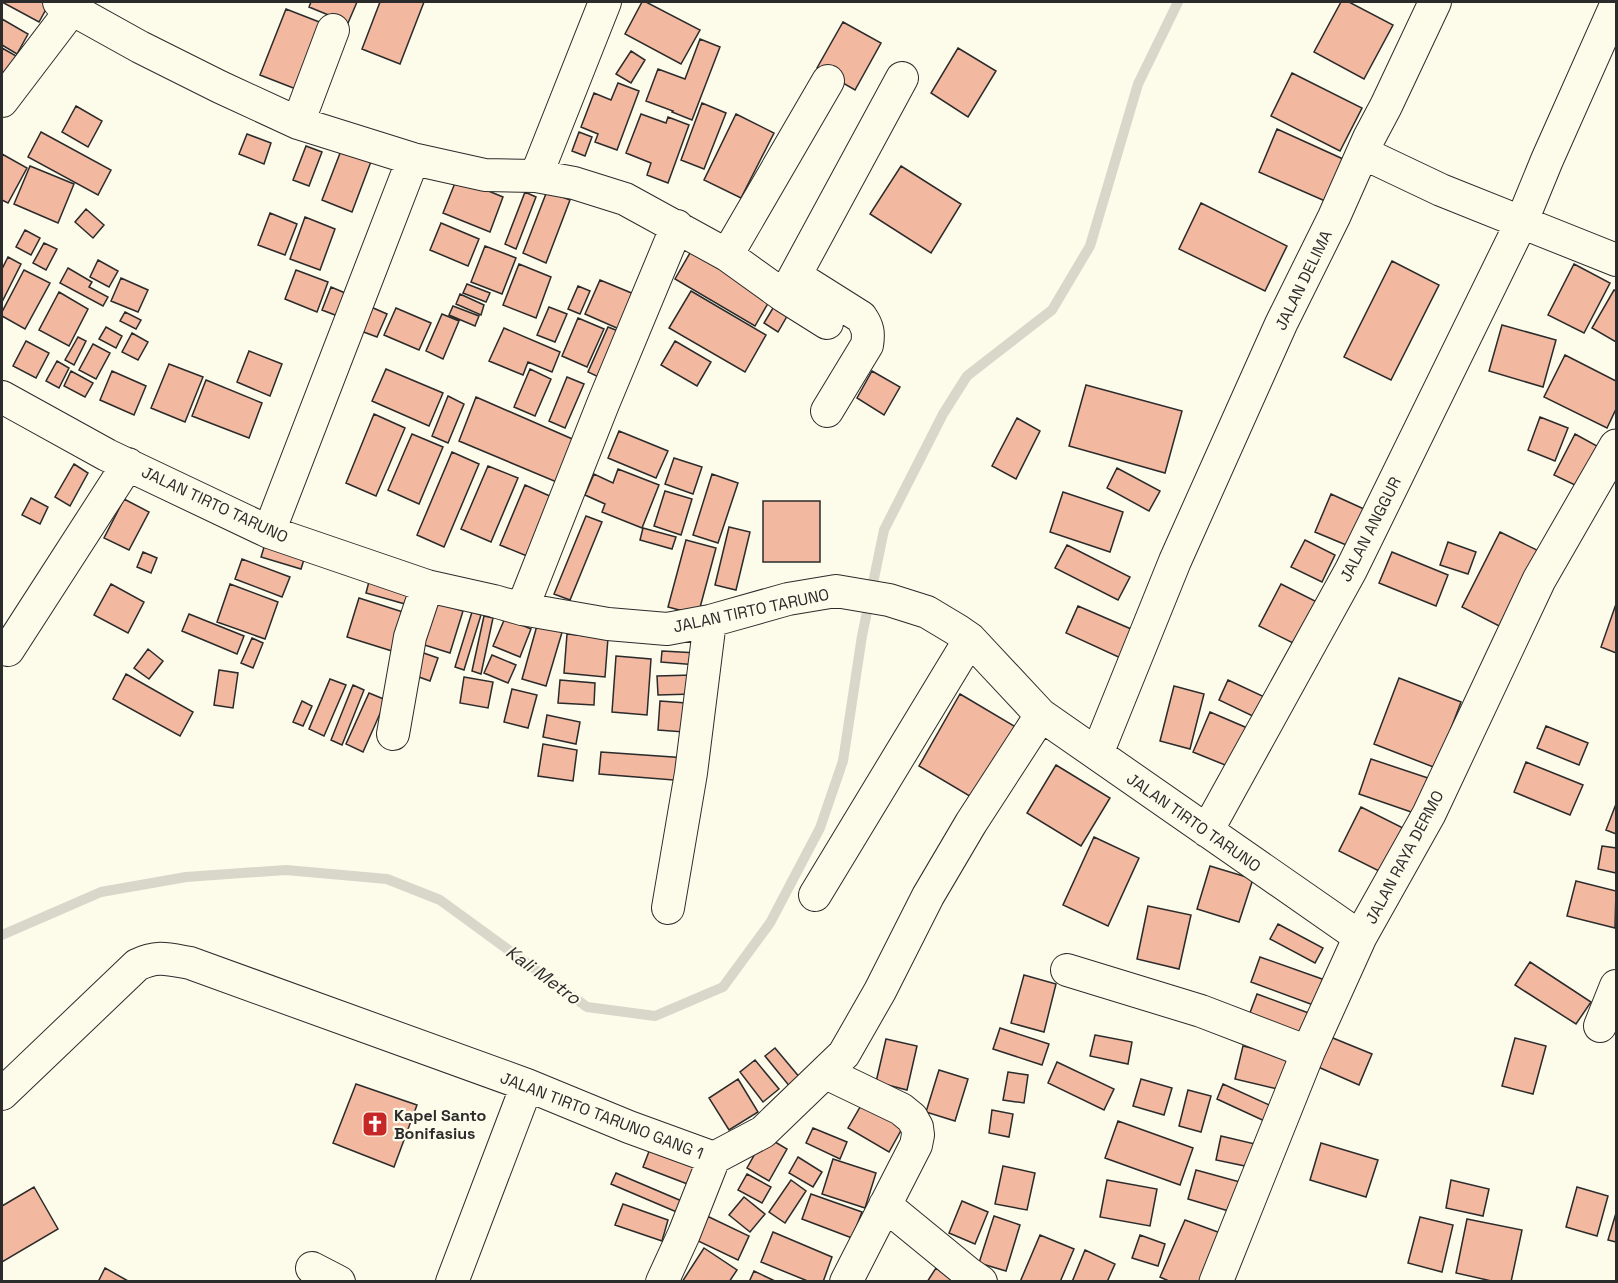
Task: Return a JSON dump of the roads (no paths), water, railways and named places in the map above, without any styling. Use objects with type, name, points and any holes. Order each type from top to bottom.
[{"type":"street","points":[[536,176],[605,2]]},
{"type":"street","name":"JALAN DELIMA","points":[[1097,754],[1175,561],[1281,324],[1435,2]]},
{"type":"street","name":"JALAN ANGGUR","points":[[1207,831],[1351,570],[1522,221],[1548,156],[1617,5]]},
{"type":"street","points":[[2,101],[83,8],[140,47],[298,123],[413,159],[485,175],[536,176],[574,183],[625,199],[727,255],[861,317],[869,333],[867,345],[827,411]]},
{"type":"street","points":[[298,123],[333,30]]},
{"type":"street","points":[[790,286],[902,78]]},
{"type":"street","points":[[727,255],[828,81]]},
{"type":"street","points":[[1363,153],[1441,190],[1617,260]]},
{"type":"street","points":[[269,532],[413,159]]},
{"type":"street","points":[[522,609],[677,226]]},
{"type":"street","points":[[790,286],[827,323]]},
{"type":"street","name":"JALAN TIRTO TARUNO","points":[[2,397],[107,455],[269,532],[427,586],[522,609],[608,624],[667,629],[710,621],[788,599],[836,591],[889,600],[927,612],[970,639],[1041,715],[1360,937]]},
{"type":"street","name":"JALAN RAYA DERMO","points":[[1216,1281],[1308,1052],[1360,937],[1429,814],[1539,580],[1617,446]]},
{"type":"street","points":[[8,650],[128,464]]},
{"type":"street","points":[[393,734],[410,637],[427,586]]},
{"type":"street","points":[[668,908],[691,773],[710,621]]},
{"type":"street","points":[[815,895],[970,639]]},
{"type":"street","name":"JALAN TIRTO TARUNO GANG 1","points":[[2,1094],[136,964],[160,957],[190,963],[527,1085],[629,1127],[714,1158],[763,1132],[844,1054],[880,991],[928,896],[971,823],[1041,715]]},
{"type":"street","points":[[1067,970],[1201,1011],[1308,1052]]},
{"type":"street","points":[[1600,1026],[1617,986]]},
{"type":"street","points":[[826,1073],[901,1109],[912,1118],[918,1135],[916,1144],[846,1281]]},
{"type":"street","points":[[452,1281],[527,1085]]},
{"type":"street","points":[[662,1281],[684,1234],[714,1158]]},
{"type":"street","points":[[885,1205],[981,1281]]},
{"type":"waterway","name":"Kali Metro","points":[[2,935],[101,892],[186,877],[286,870],[387,879],[440,900],[587,1007],[655,1016],[723,987],[770,923],[820,828],[843,761],[862,636],[884,530],[943,414],[967,376],[1052,310],[1090,246],[1138,84],[1178,2]]},
{"type":"place","name":"Kapel Santo Bonifasius","points":[[375,1124]]}]
